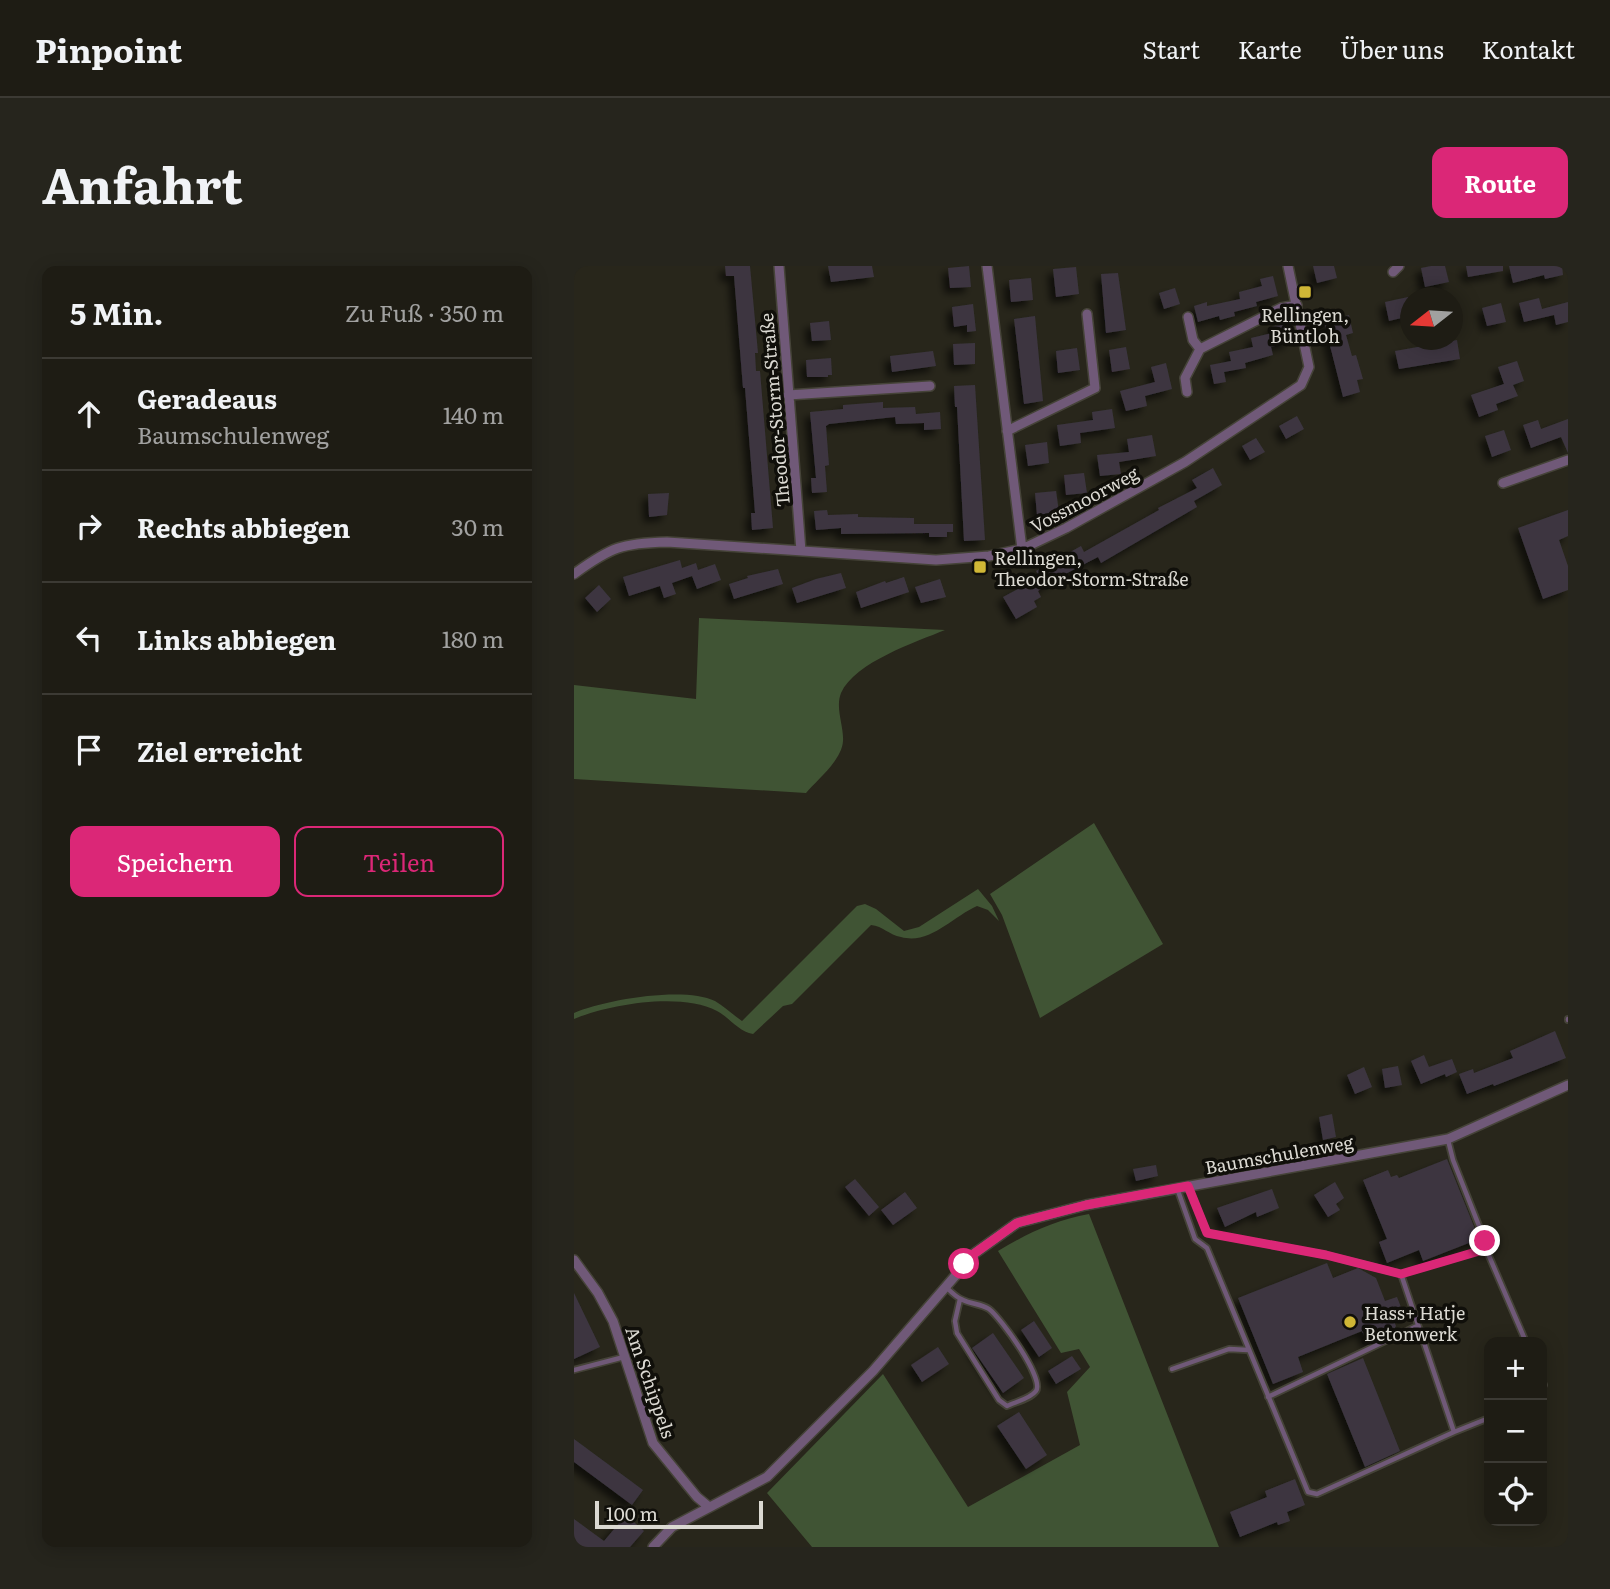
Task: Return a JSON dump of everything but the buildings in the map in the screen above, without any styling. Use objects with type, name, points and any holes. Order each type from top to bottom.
[{"type":"street","name":"Theodor-Storm-Straße","points":[[779,266],[801,551]]},
{"type":"street","points":[[987,266],[1022,549]]},
{"type":"street","name":"Vossmoorweg","points":[[574,573],[602,553],[633,542],[936,560],[989,556],[1022,549],[1066,528],[1185,462],[1301,385],[1309,367],[1288,266]]},
{"type":"street","points":[[1186,391],[1185,378],[1200,349],[1281,308],[1297,305]]},
{"type":"street","points":[[1007,431],[1096,388],[1087,314]]},
{"type":"street","points":[[1188,317],[1193,340],[1200,349]]},
{"type":"street","points":[[788,395],[930,386]]},
{"type":"street","points":[[1503,483],[1568,460]]},
{"type":"street","name":"Baumschulenweg","points":[[653,1547],[672,1527],[767,1477],[873,1371],[975,1253],[1017,1223],[1123,1198],[1448,1139],[1568,1085]]},
{"type":"street","name":"Am Schippels","points":[[574,1260],[598,1293],[613,1321],[653,1443],[696,1497],[709,1507]]},
{"type":"lane","points":[[1448,1139],[1453,1160],[1486,1249],[1524,1337]]},
{"type":"lane","points":[[1188,1186],[1207,1233],[1326,1255],[1401,1274],[1486,1249]]},
{"type":"lane","points":[[1177,1188],[1195,1239],[1207,1248],[1308,1492],[1317,1494],[1484,1420]]},
{"type":"lane","points":[[1401,1274],[1454,1432]]},
{"type":"lane","points":[[945,1287],[960,1299],[986,1308],[1006,1329],[1035,1373],[1038,1387],[1031,1395],[1007,1406],[999,1400],[957,1333],[955,1321],[960,1299]]},
{"type":"lane","points":[[1268,1396],[1417,1326]]},
{"type":"lane","points":[[1172,1370],[1229,1349],[1248,1350]]},
{"type":"lane","points":[[574,1370],[625,1357]]},
{"type":"green space","points":[[699,618],[945,630],[887,654],[848,682],[839,699],[842,748],[834,762],[806,793],[574,779],[574,685],[696,699]]},
{"type":"green space","points":[[1094,823],[1163,944],[1040,1018],[1002,915],[990,894]]},
{"type":"green space","points":[[978,889],[992,906],[999,921],[988,910],[977,906],[922,937],[901,937],[871,925],[792,1004],[783,1006],[753,1034],[743,1031],[717,1011],[685,1002],[626,1005],[574,1019],[574,1013],[604,1004],[644,996],[684,995],[715,1001],[742,1021],[857,906],[865,904],[876,909],[904,931],[919,927]]},
{"type":"green space","points":[[1089,1214],[1219,1547],[812,1547],[767,1493],[883,1374],[968,1507],[1080,1445],[1067,1392],[1090,1367],[1079,1349],[1061,1353],[998,1251],[1042,1228]]},
{"type":"place","name":"Rellingen, Büntloh","points":[[1305,292]]},
{"type":"place","name":"Rellingen, Theodor-Storm-Straße","points":[[980,567]]},
{"type":"place","name":"Hass+ Hatje Betonwerk","points":[[1350,1322]]},
{"type":"route","points":[[964,1264],[1017,1223],[1086,1205],[1188,1186],[1207,1233],[1326,1255],[1401,1274],[1486,1249],[1485,1241]]}]
